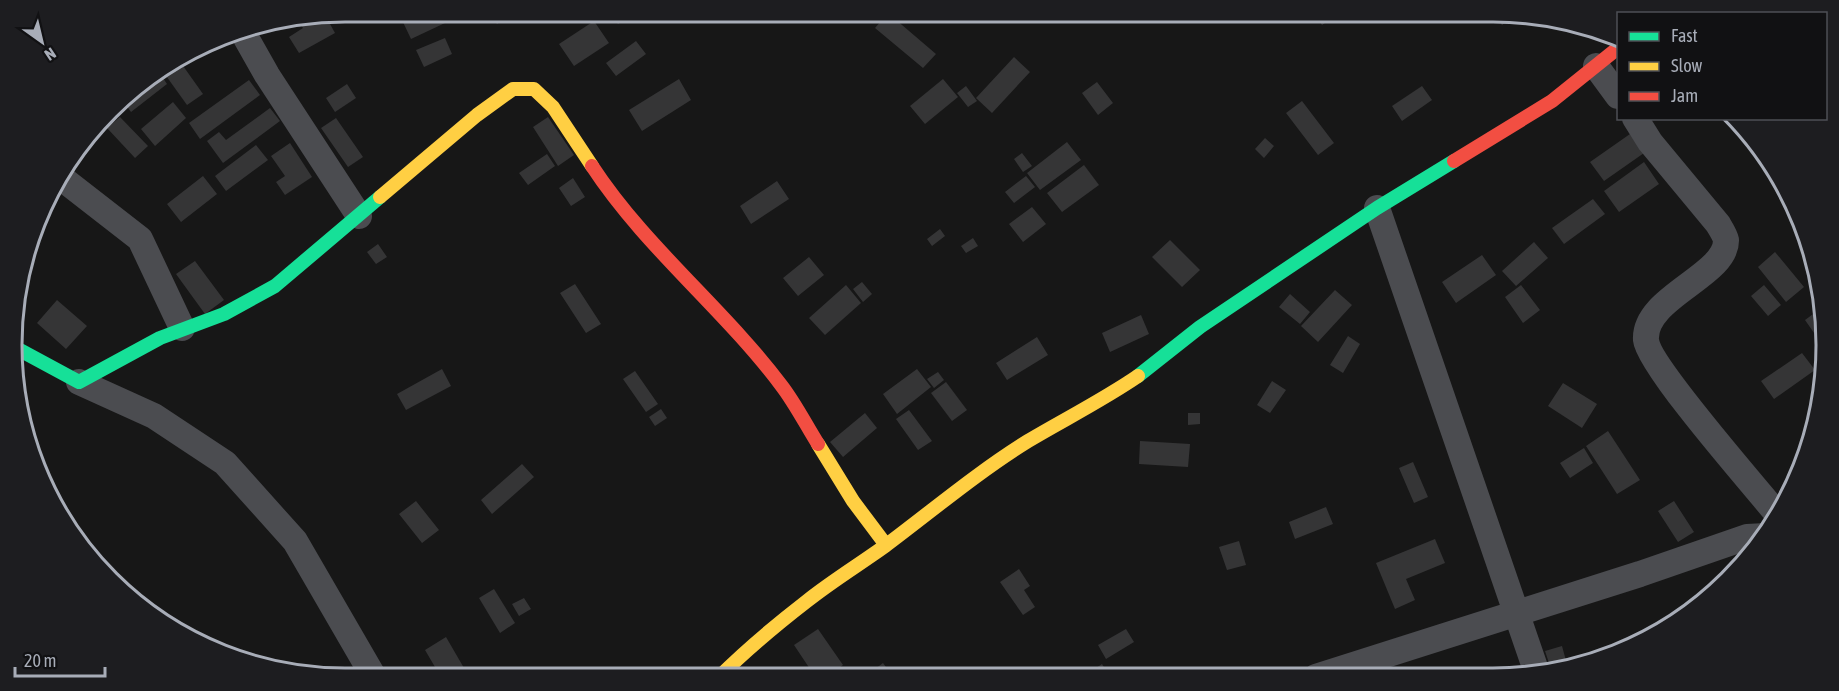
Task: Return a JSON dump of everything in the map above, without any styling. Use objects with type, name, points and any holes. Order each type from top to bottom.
[{"type":"street","points":[[246,39],[267,75],[359,216]]},
{"type":"street","points":[[727,669],[743,653],[808,600],[996,463],[1028,441],[1116,391],[1200,327],[1377,208],[1552,101],[1617,49]]},
{"type":"street","points":[[1596,66],[1617,95]]},
{"type":"street","points":[[79,382],[182,328],[224,314],[275,286],[477,115],[513,89],[534,89],[553,107],[609,192],[682,276],[731,326],[782,386],[853,501],[886,545]]},
{"type":"street","points":[[1636,120],[1650,142],[1718,224],[1726,238],[1724,252],[1712,266],[1691,281],[1652,316],[1647,328],[1646,342],[1652,356],[1679,394],[1772,508]]},
{"type":"street","points":[[67,182],[140,239],[182,328]]},
{"type":"street","points":[[1377,208],[1535,666]]},
{"type":"street","points":[[22,351],[79,382],[154,416],[225,463],[295,541],[369,669]]},
{"type":"street","points":[[1341,669],[1754,537]]},
{"type":"building","points":[[403,22],[445,22],[445,23],[411,39]]},
{"type":"building","points":[[592,22],[609,43],[574,66],[559,44]]},
{"type":"building","points":[[880,22],[899,22],[936,54],[923,68],[875,28]]},
{"type":"building","points":[[329,23],[335,33],[299,53],[289,37],[303,28],[301,25]]},
{"type":"building","points":[[445,38],[452,54],[424,67],[416,50]]},
{"type":"building","points":[[636,41],[646,54],[616,76],[606,63]]},
{"type":"building","points":[[1014,57],[1030,72],[992,113],[976,98]]},
{"type":"building","points":[[183,66],[203,94],[187,105],[167,77]]},
{"type":"building","points":[[164,79],[167,84],[131,112],[128,108]]},
{"type":"building","points":[[679,79],[691,100],[642,131],[629,110]]},
{"type":"building","points":[[943,79],[958,97],[925,124],[910,106]]},
{"type":"building","points":[[249,80],[260,95],[200,139],[189,123]]},
{"type":"building","points":[[1097,82],[1113,103],[1098,115],[1082,93]]},
{"type":"building","points":[[347,84],[356,98],[335,112],[326,98]]},
{"type":"building","points":[[966,86],[977,101],[968,107],[957,93]]},
{"type":"building","points":[[1422,86],[1432,100],[1402,121],[1392,106]]},
{"type":"building","points":[[1302,101],[1334,143],[1318,155],[1286,113]]},
{"type":"building","points":[[173,102],[186,118],[155,146],[141,129]]},
{"type":"building","points":[[270,108],[280,121],[223,163],[207,141],[219,132],[226,140]]},
{"type":"building","points":[[120,117],[148,146],[135,158],[107,128]]},
{"type":"building","points":[[548,117],[574,155],[558,166],[533,127]]},
{"type":"building","points":[[336,118],[363,157],[348,167],[321,128]]},
{"type":"building","points":[[1630,134],[1644,153],[1604,181],[1590,162]]},
{"type":"building","points":[[1265,138],[1274,146],[1264,158],[1255,149]]},
{"type":"building","points":[[1067,142],[1081,160],[1040,190],[1027,173]]},
{"type":"building","points":[[290,143],[312,177],[285,195],[276,182],[285,176],[271,156]]},
{"type":"building","points":[[256,145],[268,160],[226,191],[215,176]]},
{"type":"building","points":[[1022,153],[1032,166],[1023,172],[1014,159]]},
{"type":"building","points":[[547,154],[555,166],[528,185],[519,173]]},
{"type":"building","points":[[1644,162],[1659,184],[1619,212],[1604,191]]},
{"type":"building","points":[[1084,165],[1099,185],[1062,212],[1047,193]]},
{"type":"building","points":[[203,176],[217,194],[181,222],[167,204]]},
{"type":"building","points":[[1026,176],[1035,187],[1014,203],[1005,192]]},
{"type":"building","points":[[573,178],[585,197],[571,206],[559,188]]},
{"type":"building","points":[[777,181],[789,199],[751,224],[740,206]]},
{"type":"building","points":[[1593,199],[1605,214],[1564,244],[1552,228]]},
{"type":"building","points":[[1032,207],[1046,224],[1023,242],[1009,224]]},
{"type":"building","points":[[940,229],[945,236],[932,246],[927,239]]},
{"type":"building","points":[[973,238],[978,246],[966,253],[961,246]]},
{"type":"building","points":[[1170,240],[1200,270],[1182,287],[1152,257]]},
{"type":"building","points":[[1534,242],[1548,258],[1516,286],[1502,271]]},
{"type":"building","points":[[378,244],[387,257],[376,264],[367,252]]},
{"type":"building","points":[[1775,252],[1804,287],[1786,302],[1758,267]]},
{"type":"building","points":[[1482,255],[1496,275],[1456,303],[1442,282]]},
{"type":"building","points":[[809,257],[824,275],[798,296],[783,278]]},
{"type":"building","points":[[195,261],[224,300],[205,314],[176,274]]},
{"type":"building","points":[[862,282],[872,294],[863,302],[853,289]]},
{"type":"building","points":[[575,284],[601,324],[586,333],[560,293]]},
{"type":"building","points":[[846,285],[861,303],[825,335],[809,318]]},
{"type":"building","points":[[1521,285],[1540,310],[1523,323],[1505,297]]},
{"type":"building","points":[[1764,285],[1781,305],[1768,316],[1751,296]]},
{"type":"building","points":[[1335,290],[1352,305],[1318,342],[1301,326]]},
{"type":"building","points":[[1290,294],[1310,312],[1300,324],[1279,307]]},
{"type":"building","points":[[57,300],[87,326],[66,349],[37,323]]},
{"type":"building","points":[[1815,313],[1816,336],[1805,320]]},
{"type":"building","points":[[1141,315],[1149,334],[1110,352],[1102,333]]},
{"type":"building","points":[[1348,336],[1360,344],[1343,373],[1330,365]]},
{"type":"building","points":[[1037,337],[1048,355],[1007,380],[996,363]]},
{"type":"building","points":[[1802,353],[1815,370],[1774,399],[1761,381]]},
{"type":"building","points":[[442,369],[451,386],[406,410],[397,394]]},
{"type":"building","points":[[917,369],[931,387],[897,414],[883,394]]},
{"type":"building","points":[[635,371],[658,404],[646,412],[623,379]]},
{"type":"building","points":[[938,372],[944,380],[934,388],[927,379]]},
{"type":"building","points":[[1272,381],[1286,390],[1270,413],[1257,405]]},
{"type":"building","points":[[946,382],[967,410],[952,421],[931,393]]},
{"type":"building","points":[[1563,383],[1597,404],[1582,428],[1548,406]]},
{"type":"building","points":[[661,409],[667,418],[655,426],[649,417]]},
{"type":"building","points":[[909,410],[932,441],[918,450],[896,419]]},
{"type":"building","points":[[865,413],[877,428],[843,457],[830,442]]},
{"type":"building","points":[[1188,413],[1200,413],[1200,424],[1188,425]]},
{"type":"building","points":[[1608,431],[1640,480],[1617,494],[1586,446]]},
{"type":"building","points":[[1140,441],[1190,444],[1188,467],[1139,464]]},
{"type":"building","points":[[1584,448],[1593,463],[1570,478],[1560,463]]},
{"type":"building","points":[[1413,462],[1428,497],[1414,503],[1399,468]]},
{"type":"building","points":[[522,464],[534,477],[492,514],[481,500]]},
{"type":"building","points":[[416,501],[439,530],[422,543],[399,514]]},
{"type":"building","points":[[1674,501],[1694,532],[1678,542],[1658,511]]},
{"type":"building","points":[[1326,507],[1333,524],[1295,539],[1289,522]]},
{"type":"building","points":[[1435,539],[1445,563],[1406,579],[1415,600],[1395,609],[1376,563]]},
{"type":"building","points":[[1239,541],[1246,565],[1227,570],[1219,547]]},
{"type":"building","points":[[1019,569],[1030,586],[1024,590],[1035,607],[1023,615],[1000,582]]},
{"type":"building","points":[[494,589],[515,623],[500,633],[479,598]]},
{"type":"building","points":[[524,598],[531,609],[519,616],[512,604]]},
{"type":"building","points":[[818,629],[843,665],[837,669],[810,669],[794,645]]},
{"type":"building","points":[[1126,629],[1134,642],[1106,659],[1098,645]]},
{"type":"building","points":[[446,637],[464,668],[436,669],[425,650]]},
{"type":"building","points":[[1562,646],[1566,660],[1549,663],[1545,651]]},
{"type":"building","points":[[883,663],[887,669],[875,669]]},
{"type":"building","points":[[1102,664],[1105,669],[1094,669]]},
{"type":"traffic: fast","points":[[1138,376],[1200,327],[1377,208],[1454,161]]},
{"type":"traffic: fast","points":[[22,351],[79,382],[160,338],[224,314],[275,286],[380,197]]},
{"type":"traffic: slow","points":[[380,197],[477,115],[513,89],[534,89],[553,107],[592,166]]},
{"type":"traffic: slow","points":[[727,669],[761,638],[826,586],[885,546],[991,465],[1138,376]]},
{"type":"traffic: slow","points":[[818,444],[853,501],[886,545]]},
{"type":"traffic: jam","points":[[1454,161],[1552,101],[1617,49]]},
{"type":"traffic: jam","points":[[592,166],[636,224],[758,357],[786,392],[818,444]]}]
